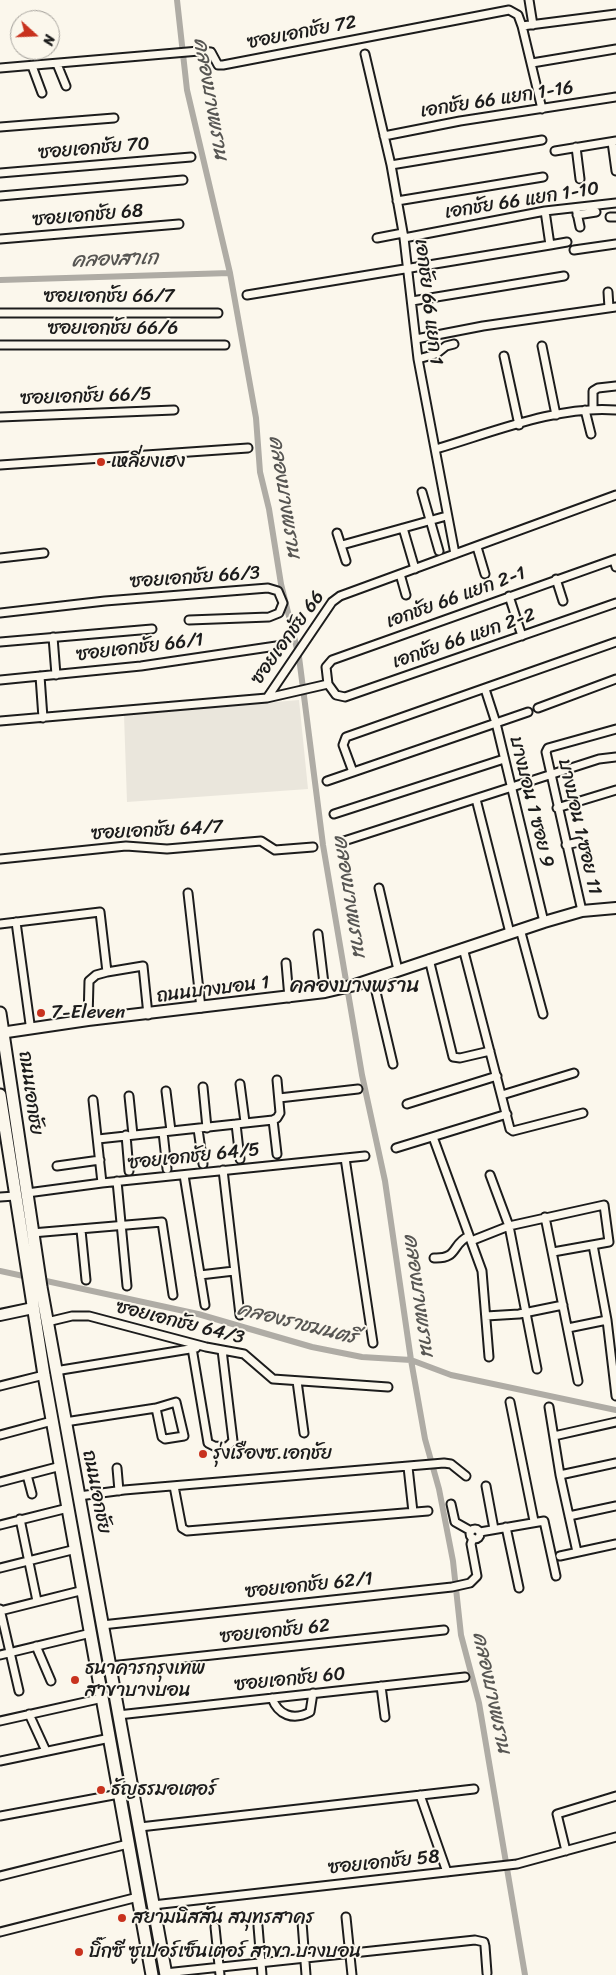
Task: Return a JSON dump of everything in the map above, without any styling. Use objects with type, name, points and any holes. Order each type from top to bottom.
[{"type":"main road","name":"ถนนบางบอน 1","points":[[1,1030],[148,1015],[325,992],[354,985],[429,959],[582,911],[616,908]]},
{"type":"main road","name":"ถนนเอกชัย","points":[[0,1013],[21,1194],[35,1287],[46,1322],[52,1421],[152,1975]]},
{"type":"main road","name":"ถนนบางบอน 1","points":[[1,1030],[30,1024],[41,1026]]},
{"type":"main road","name":"ถนนเอกชัย","points":[[0,1095],[3,1132],[32,1233],[32,1265]]},
{"type":"main road","name":"ถนนเอกชัย","points":[[35,1287],[33,1308],[65,1422],[140,1827],[165,1974]]},
{"type":"main road","points":[[0,1315],[33,1308]]},
{"type":"main road","points":[[72,1525],[84,1523]]},
{"type":"street","points":[[529,0],[533,25]]},
{"type":"street","name":"ซอยเอกชัย 72","points":[[0,68],[199,51],[211,52],[218,65],[223,65],[509,10],[518,15],[522,26]]},
{"type":"street","points":[[542,109],[522,26],[616,14]]},
{"type":"street","points":[[532,63],[616,49]]},
{"type":"street","name":"เอกชัย 66 แยก 1","points":[[365,54],[391,166],[403,235],[418,359],[455,554]]},
{"type":"street","points":[[57,64],[66,86]]},
{"type":"street","points":[[32,66],[42,92]]},
{"type":"street","name":"เอกชัย 66 แยก 1-16","points":[[384,136],[460,121],[616,97]]},
{"type":"street","points":[[0,127],[114,118]]},
{"type":"street","points":[[391,166],[542,140]]},
{"type":"street","points":[[555,151],[614,141],[616,171]]},
{"type":"street","points":[[576,147],[580,179]]},
{"type":"street","name":"ซอยเอกชัย 70","points":[[0,173],[191,157]]},
{"type":"street","points":[[397,201],[543,177]]},
{"type":"street","points":[[0,196],[183,180]]},
{"type":"street","name":"เอกชัย 66 แยก 1-10","points":[[377,238],[545,211],[576,211],[616,203]]},
{"type":"street","points":[[545,211],[550,245]]},
{"type":"street","points":[[580,227],[576,211],[596,212]]},
{"type":"street","name":"ซอยเอกชัย 68","points":[[0,239],[179,224]]},
{"type":"street","points":[[247,295],[567,242]]},
{"type":"street","points":[[574,250],[616,244]]},
{"type":"street","points":[[412,301],[564,276]]},
{"type":"street","points":[[416,339],[483,326],[613,307],[608,292]]},
{"type":"street","name":"ซอยเอกชัย 66/7","points":[[0,313],[218,313]]},
{"type":"street","points":[[418,359],[436,354],[446,346],[454,344]]},
{"type":"street","name":"ซอยเอกชัย 66/6","points":[[0,345],[225,345]]},
{"type":"street","points":[[542,346],[556,415]]},
{"type":"street","points":[[504,356],[520,425]]},
{"type":"street","points":[[591,434],[589,410],[593,391],[598,388],[616,386]]},
{"type":"street","name":"ซอยเอกชัย 66/5","points":[[0,417],[174,410]]},
{"type":"street","points":[[436,449],[556,415],[589,410],[616,410]]},
{"type":"street","points":[[0,465],[248,448]]},
{"type":"street","points":[[422,492],[438,550]]},
{"type":"street","name":"ซอยเอกชัย 66","points":[[0,721],[267,698],[332,602],[340,596],[616,495]]},
{"type":"street","points":[[342,545],[443,517]]},
{"type":"street","points":[[403,528],[415,569]]},
{"type":"street","points":[[337,533],[346,561]]},
{"type":"street","points":[[477,547],[485,574]]},
{"type":"street","points":[[0,558],[44,553]]},
{"type":"street","name":"เอกชัย 66 แยก 2-1","points":[[328,684],[326,667],[332,660],[556,579],[615,562]]},
{"type":"street","points":[[400,574],[406,595]]},
{"type":"street","points":[[556,579],[563,601]]},
{"type":"street","name":"ซอยเอกชัย 66/3","points":[[0,613],[105,601],[268,588],[278,591],[282,603],[279,613],[269,617],[189,620]]},
{"type":"street","points":[[509,596],[522,636]]},
{"type":"street","name":"เอกชัย 66 แยก 2-2","points":[[328,684],[339,697],[345,697],[616,603]]},
{"type":"street","points":[[0,642],[152,629]]},
{"type":"street","points":[[53,637],[56,674]]},
{"type":"street","points":[[353,772],[343,745],[346,737],[616,642]]},
{"type":"street","name":"ซอยเอกชัย 66/1","points":[[0,680],[141,666],[283,645]]},
{"type":"street","points":[[40,676],[43,718]]},
{"type":"street","points":[[538,708],[616,679]]},
{"type":"street","points":[[267,698],[328,684]]},
{"type":"street","name":"บางบอน 1 ซอย 9","points":[[485,689],[496,723],[544,922]]},
{"type":"street","points":[[327,781],[528,712]]},
{"type":"street","name":"บางบอน 1 ซอย 11","points":[[582,911],[545,756],[547,750],[598,732],[616,729]]},
{"type":"street","points":[[344,842],[599,759],[616,757]]},
{"type":"street","points":[[334,814],[504,759]]},
{"type":"street","points":[[557,808],[616,790]]},
{"type":"street","points":[[476,799],[543,1014]]},
{"type":"street","name":"ซอยเอกชัย 64/7","points":[[0,859],[126,846],[167,848],[261,841],[275,850],[314,847]]},
{"type":"street","points":[[566,845],[579,842]]},
{"type":"street","points":[[379,888],[398,970]]},
{"type":"street","points":[[188,893],[201,1008]]},
{"type":"street","points":[[0,924],[100,912],[107,972]]},
{"type":"street","points":[[16,922],[30,1024]]},
{"type":"street","points":[[318,934],[325,992]]},
{"type":"street","points":[[463,948],[513,1131],[583,1114]]},
{"type":"street","points":[[429,959],[453,1057],[460,1058],[490,1051]]},
{"type":"street","points":[[286,964],[289,998]]},
{"type":"street","points":[[88,1020],[89,981],[96,975],[143,966],[148,1015]]},
{"type":"street","points":[[373,979],[393,1064]]},
{"type":"street","points":[[502,1095],[574,1073]]},
{"type":"street","points":[[407,1104],[497,1076]]},
{"type":"street","points":[[98,1139],[273,1120],[280,1113],[277,1080]]},
{"type":"street","points":[[240,1084],[245,1122]]},
{"type":"street","points":[[202,1086],[208,1128]]},
{"type":"street","points":[[279,1098],[358,1089]]},
{"type":"street","points":[[166,1091],[167,1169]]},
{"type":"street","points":[[129,1096],[129,1171]]},
{"type":"street","points":[[93,1100],[102,1183]]},
{"type":"street","points":[[396,1148],[507,1114]]},
{"type":"street","points":[[273,1120],[277,1154]]},
{"type":"street","points":[[236,1124],[240,1159]]},
{"type":"street","points":[[198,1129],[203,1164]]},
{"type":"street","points":[[433,1137],[482,1271],[489,1357]]},
{"type":"street","name":"ซอยเอกชัย 64/5","points":[[0,1197],[117,1181],[365,1156]]},
{"type":"street","points":[[345,1158],[372,1343]]},
{"type":"street","points":[[56,1166],[100,1160]]},
{"type":"street","points":[[222,1170],[240,1315]]},
{"type":"street","points":[[184,1175],[205,1304]]},
{"type":"street","points":[[490,1176],[509,1226],[537,1369]]},
{"type":"street","points":[[117,1181],[127,1286]]},
{"type":"street","points":[[434,1258],[451,1256],[460,1240],[470,1239],[509,1226],[604,1204],[609,1242],[553,1252]]},
{"type":"street","points":[[545,1217],[578,1381]]},
{"type":"street","points":[[32,1233],[162,1222],[173,1295]]},
{"type":"street","points":[[608,1227],[616,1225]]},
{"type":"street","points":[[81,1230],[86,1280]]},
{"type":"street","points":[[593,1245],[607,1320],[616,1396]]},
{"type":"street","points":[[200,1274],[234,1271]]},
{"type":"street","points":[[486,1316],[527,1313],[563,1305]]},
{"type":"street","name":"ซอยเอกชัย 64/3","points":[[46,1322],[72,1316],[89,1316],[206,1347],[248,1356],[270,1378],[388,1387]]},
{"type":"street","points":[[568,1328],[607,1320]]},
{"type":"street","points":[[0,1386],[50,1373],[206,1347]]},
{"type":"street","points":[[192,1348],[208,1443],[214,1446],[227,1446],[233,1441],[222,1350]]},
{"type":"street","points":[[297,1381],[304,1433]]},
{"type":"street","points":[[65,1422],[156,1408],[174,1402],[178,1403],[184,1436],[165,1439],[162,1437],[156,1408]]},
{"type":"street","points":[[510,1402],[534,1522]]},
{"type":"street","points":[[548,1407],[560,1475],[577,1552]]},
{"type":"street","points":[[0,1435],[52,1421]]},
{"type":"street","points":[[554,1436],[616,1422]]},
{"type":"street","points":[[79,1496],[444,1463],[451,1464],[466,1476]]},
{"type":"street","points":[[560,1475],[616,1463]]},
{"type":"street","points":[[0,1482],[61,1466]]},
{"type":"street","points":[[408,1467],[413,1512]]},
{"type":"street","points":[[117,1468],[119,1491]]},
{"type":"street","points":[[27,1475],[32,1494]]},
{"type":"street","points":[[174,1486],[182,1528],[187,1531],[428,1511]]},
{"type":"street","points":[[486,1486],[494,1530]]},
{"type":"street","points":[[451,1504],[456,1522],[478,1538],[480,1532],[542,1520],[546,1524],[556,1576]]},
{"type":"street","points":[[569,1516],[616,1506]]},
{"type":"street","points":[[0,1525],[68,1508]]},
{"type":"street","points":[[20,1519],[37,1602]]},
{"type":"street","points":[[506,1527],[519,1588]]},
{"type":"street","name":"ซอยเอกชัย 62/1","points":[[102,1625],[452,1587],[470,1583],[475,1579],[478,1572],[471,1544],[472,1534]]},
{"type":"street","points":[[560,1556],[616,1544]]},
{"type":"street","points":[[0,1568],[76,1548]]},
{"type":"street","points":[[19,1691],[0,1610],[84,1590]]},
{"type":"street","name":"ซอยเอกชัย 62","points":[[110,1666],[444,1630]]},
{"type":"street","points":[[0,1656],[91,1633]]},
{"type":"street","points":[[36,1646],[51,1681]]},
{"type":"street","name":"ซอยเอกชัย 60","points":[[118,1714],[464,1677]]},
{"type":"street","points":[[381,1686],[384,1717]]},
{"type":"street","points":[[272,1698],[280,1712],[286,1716],[304,1715],[310,1712],[313,1693]]},
{"type":"street","points":[[0,1721],[103,1698]]},
{"type":"street","points":[[29,1714],[46,1751]]},
{"type":"street","points":[[0,1761],[110,1738]]},
{"type":"street","points":[[140,1827],[474,1789]]},
{"type":"street","points":[[0,1816],[119,1794]]},
{"type":"street","points":[[420,1795],[448,1872]]},
{"type":"street","points":[[566,1851],[557,1814],[616,1796]]},
{"type":"street","name":"ซอยเอกชัย 58","points":[[153,1905],[517,1864],[616,1837]]},
{"type":"street","points":[[0,1876],[128,1844]]},
{"type":"street","points":[[0,1932],[138,1897]]},
{"type":"street","points":[[346,1916],[352,1975]]},
{"type":"street","points":[[302,1922],[306,1975]]},
{"type":"street","points":[[258,1926],[262,1975]]},
{"type":"street","points":[[215,1927],[220,1975]]},
{"type":"street","points":[[165,1974],[305,1956],[480,1940],[486,1946],[486,1973]]},
{"type":"shaded area","points":[[299,700],[308,789],[127,802],[124,715]]},
{"type":"waterway","name":"คลองบางพราน","points":[[177,0],[187,90],[230,273],[256,418],[260,472],[269,509],[281,584],[299,657],[323,845],[362,1075],[385,1181],[411,1360],[425,1439],[439,1489],[453,1561],[461,1635],[479,1703],[525,1975]]},
{"type":"waterway","name":"คลองสาเก","points":[[0,280],[230,273]]},
{"type":"waterway","name":"คลองราชมนตรี","points":[[0,1271],[198,1314],[312,1347],[362,1357],[411,1360],[451,1375],[616,1410]]},
{"type":"place","name":"เหลี่ยงเฮง","points":[[101,462]]},
{"type":"place","name":"7-Eleven","points":[[41,1013]]},
{"type":"place","name":"รุ่งเรืองซ.เอกชัย","points":[[203,1454]]},
{"type":"place","name":"ธนาคารกรุงเทพ สาขาบางบอน","points":[[75,1680]]},
{"type":"place","name":"ธัญธรมอเตอร์","points":[[101,1790]]},
{"type":"place","name":"สยามนิสสัน สมุทรสาคร","points":[[122,1918]]},
{"type":"place","name":"บิ๊กซี ซูเปอร์เซ็นเตอร์ สาขา บางบอน","points":[[79,1952]]},
{"type":"district","name":"คลองบางพราน","points":[[355,987]]}]
